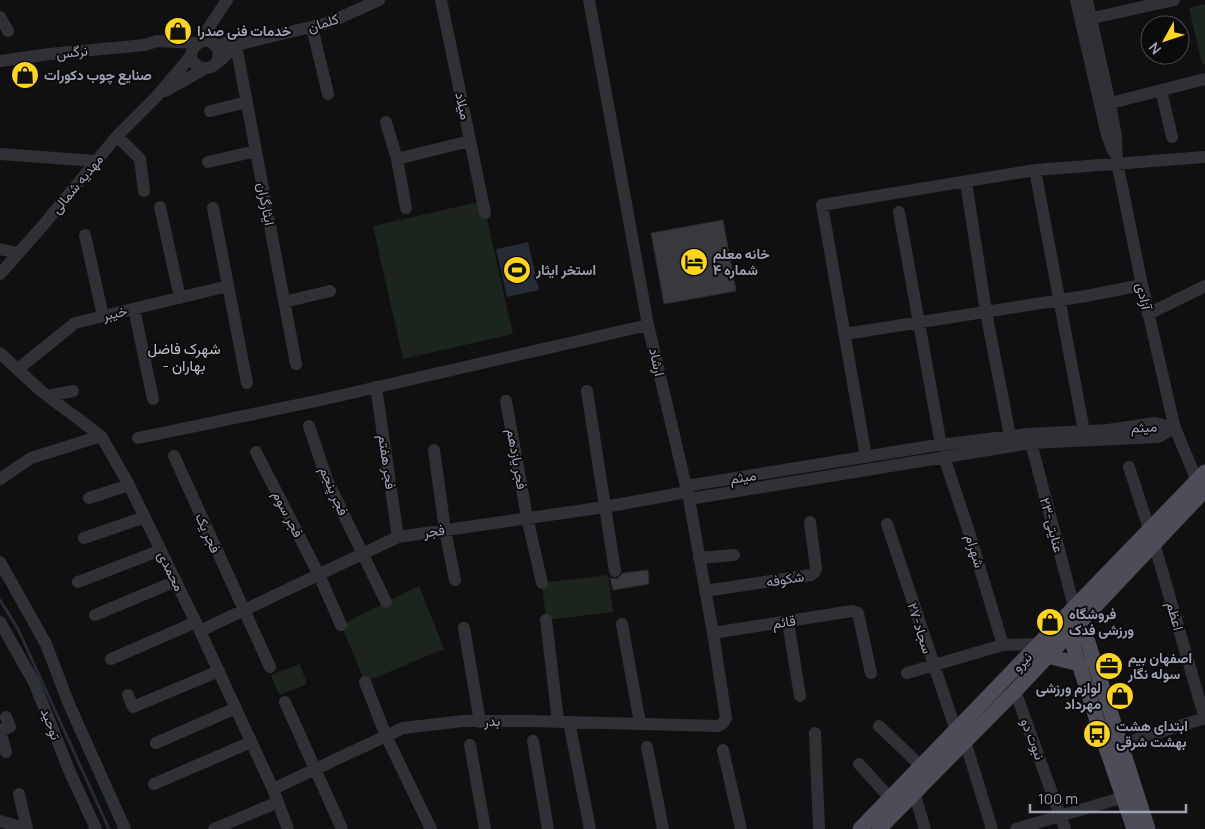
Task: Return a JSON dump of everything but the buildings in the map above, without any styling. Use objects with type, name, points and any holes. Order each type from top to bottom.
[{"type":"main road","name":"نیرو","points":[[879,829],[914,792],[960,736],[1043,650],[1077,624],[1152,536],[1202,484]]},
{"type":"main road","name":"نیرو","points":[[860,829],[921,766],[1014,691],[1074,607],[1152,536]]},
{"type":"main road","points":[[1074,607],[1077,624],[1073,645],[1134,829]]},
{"type":"main road","points":[[1077,624],[1088,642],[1148,829]]},
{"type":"main road","points":[[1073,645],[1081,638],[1088,642]]},
{"type":"main road","points":[[1043,650],[1080,664]]},
{"type":"street","points":[[204,69],[194,63],[209,27],[228,0]]},
{"type":"street","name":"کلمان","points":[[202,47],[226,43],[236,45],[328,24],[358,4],[379,0]]},
{"type":"street","name":"میلاد","points":[[441,0],[485,212]]},
{"type":"street","name":"ارشاد","points":[[589,0],[648,325],[687,492],[713,633],[726,718],[724,723]]},
{"type":"street","name":"آزادی","points":[[1076,0],[1086,20],[1105,105],[1116,136],[1117,162],[1148,314],[1174,428],[1202,484]]},
{"type":"street","name":"آزادی","points":[[1086,20],[1087,0]]},
{"type":"street","points":[[1086,20],[1137,4],[1174,0]]},
{"type":"street","points":[[0,17],[8,31]]},
{"type":"street","points":[[312,27],[328,94]]},
{"type":"street","name":"نرگس","points":[[0,61],[48,54],[145,45],[157,41],[202,47]]},
{"type":"street","name":"کلمان","points":[[204,69],[217,62],[236,45]]},
{"type":"street","name":"ایثارگران","points":[[236,45],[296,364]]},
{"type":"street","points":[[202,47],[219,54],[217,62]]},
{"type":"street","name":"مهدیه شمالی","points":[[0,274],[117,136],[202,47]]},
{"type":"street","name":"مهدیه شمالی","points":[[157,96],[204,69]]},
{"type":"street","points":[[1105,105],[1205,79]]},
{"type":"street","points":[[1161,90],[1172,137]]},
{"type":"street","points":[[210,110],[247,102]]},
{"type":"street","points":[[386,122],[397,159],[406,208]]},
{"type":"street","points":[[117,136],[140,159],[144,191]]},
{"type":"street","points":[[397,159],[470,141]]},
{"type":"street","points":[[208,162],[256,151]]},
{"type":"street","points":[[0,154],[96,161]]},
{"type":"street","points":[[866,457],[822,205],[1035,170],[1117,162],[1205,157]]},
{"type":"street","points":[[1035,170],[1084,431]]},
{"type":"street","points":[[966,182],[986,312],[1010,436]]},
{"type":"street","points":[[160,207],[180,298]]},
{"type":"street","points":[[213,208],[247,383]]},
{"type":"street","name":"شهرام","points":[[898,212],[943,451],[1003,645]]},
{"type":"street","points":[[85,235],[103,316]]},
{"type":"street","points":[[0,249],[18,254]]},
{"type":"street","points":[[845,334],[1142,285]]},
{"type":"street","name":"خیبر","points":[[18,370],[75,323],[228,286]]},
{"type":"street","points":[[1148,314],[1205,286]]},
{"type":"street","points":[[284,302],[330,291]]},
{"type":"street","points":[[134,308],[153,399]]},
{"type":"street","points":[[138,438],[376,387],[648,325]]},
{"type":"street","name":"محمدی","points":[[0,353],[48,396],[101,436],[145,517],[198,626],[273,789],[288,829]]},
{"type":"street","name":"فجر هفتم","points":[[376,387],[398,537]]},
{"type":"street","points":[[48,396],[73,391]]},
{"type":"street","points":[[587,391],[615,571]]},
{"type":"street","name":"فجر یازدهم","points":[[506,401],[527,517],[542,583]]},
{"type":"street","name":"میثم","points":[[687,492],[943,451],[1010,436],[1084,431],[1155,423],[1174,428]]},
{"type":"street","name":"فجر پنجم","points":[[309,426],[327,480],[386,602]]},
{"type":"street","name":"میثم","points":[[702,490],[866,457],[1031,443],[1158,437],[1174,428]]},
{"type":"street","points":[[0,479],[32,458],[101,436]]},
{"type":"street","name":"۲۳-عنایتی","points":[[1031,443],[1074,607]]},
{"type":"street","points":[[434,450],[445,530],[455,580]]},
{"type":"street","name":"فجر سوم","points":[[256,452],[319,575],[341,625]]},
{"type":"street","name":"فجر یک","points":[[174,456],[270,667]]},
{"type":"street","name":"اعظم","points":[[1129,467],[1152,536],[1205,718]]},
{"type":"street","points":[[89,498],[129,486]]},
{"type":"street","name":"فجر","points":[[112,659],[243,610],[398,537],[605,507],[687,492]]},
{"type":"street","points":[[84,538],[145,517]]},
{"type":"street","name":"شکوفه","points":[[705,591],[815,572],[810,522]]},
{"type":"street","name":"۲۷-سجاد","points":[[887,524],[933,667],[960,736],[992,829]]},
{"type":"street","points":[[78,582],[161,550]]},
{"type":"street","points":[[699,558],[734,554]]},
{"type":"street","points":[[0,562],[46,644],[68,702],[125,829]]},
{"type":"street","points":[[94,615],[176,581]]},
{"type":"street","name":"قائم","points":[[713,633],[852,611],[858,613],[871,673]]},
{"type":"street","points":[[546,620],[564,722],[590,829]]},
{"type":"street","points":[[788,622],[800,696]]},
{"type":"street","name":"توحید","points":[[0,623],[34,682],[69,770],[96,829]]},
{"type":"street","points":[[622,624],[640,723]]},
{"type":"street","points":[[464,628],[480,722]]},
{"type":"street","points":[[906,674],[1003,645],[1043,650]]},
{"type":"street","points":[[128,695],[133,708],[219,671]]},
{"type":"street","points":[[365,682],[386,736],[430,829]]},
{"type":"street","name":"نبوت دو","points":[[1014,691],[1062,815],[1065,829]]},
{"type":"street","points":[[285,702],[342,829]]},
{"type":"street","points":[[156,743],[236,708]]},
{"type":"street","points":[[6,717],[10,727],[0,730],[6,752]]},
{"type":"street","points":[[1122,744],[1205,718]]},
{"type":"street","name":"بدر","points":[[273,789],[403,728],[463,721],[718,726],[724,723]]},
{"type":"street","points":[[879,726],[921,766]]},
{"type":"street","points":[[815,733],[819,829]]},
{"type":"street","points":[[533,741],[548,829]]},
{"type":"street","points":[[154,784],[251,742]]},
{"type":"street","points":[[470,745],[485,829]]},
{"type":"street","points":[[647,747],[663,829]]},
{"type":"street","points":[[723,750],[741,829]]},
{"type":"street","points":[[860,764],[890,798]]},
{"type":"street","points":[[914,792],[925,829]]},
{"type":"street","points":[[0,821],[27,829],[19,794]]},
{"type":"street","points":[[1016,829],[1124,797]]},
{"type":"street","points":[[214,829],[278,802]]},
{"type":"shaded area","points":[[1205,4],[1205,64],[1202,65],[1189,8]]},
{"type":"shaded area","points":[[483,201],[513,334],[403,359],[373,226]]},
{"type":"shaded area","name":"استخر ایثار","points":[[528,242],[539,290],[507,297],[496,249]]},
{"type":"shaded area","points":[[608,575],[613,612],[546,620],[542,583]]},
{"type":"shaded area","points":[[419,586],[444,649],[365,682],[341,625]]},
{"type":"shaded area","points":[[300,664],[307,684],[279,695],[271,675]]},
{"type":"waterway","points":[[0,600],[18,629],[109,829]]},
{"type":"place","name":"خدمات فنی صدرا","points":[[178,31]]},
{"type":"place","name":"صنایع چوب دکورات","points":[[25,75]]},
{"type":"place","name":"خانه معلم شماره ۴","points":[[694,262]]},
{"type":"place","name":"استخر ایثار","points":[[517,270]]},
{"type":"place","name":"فروشگاه ورزشی فدک","points":[[1050,622]]},
{"type":"place","name":"اصفهان بیم سوله نگار","points":[[1109,666]]},
{"type":"place","name":"لوازم ورزشی مهرداد","points":[[1120,696]]},
{"type":"place","name":"ابتدای هشت بهشت شرقی","points":[[1097,734]]},
{"type":"district","name":"شهرک فاضل - بهاران","points":[[184,358]]}]
